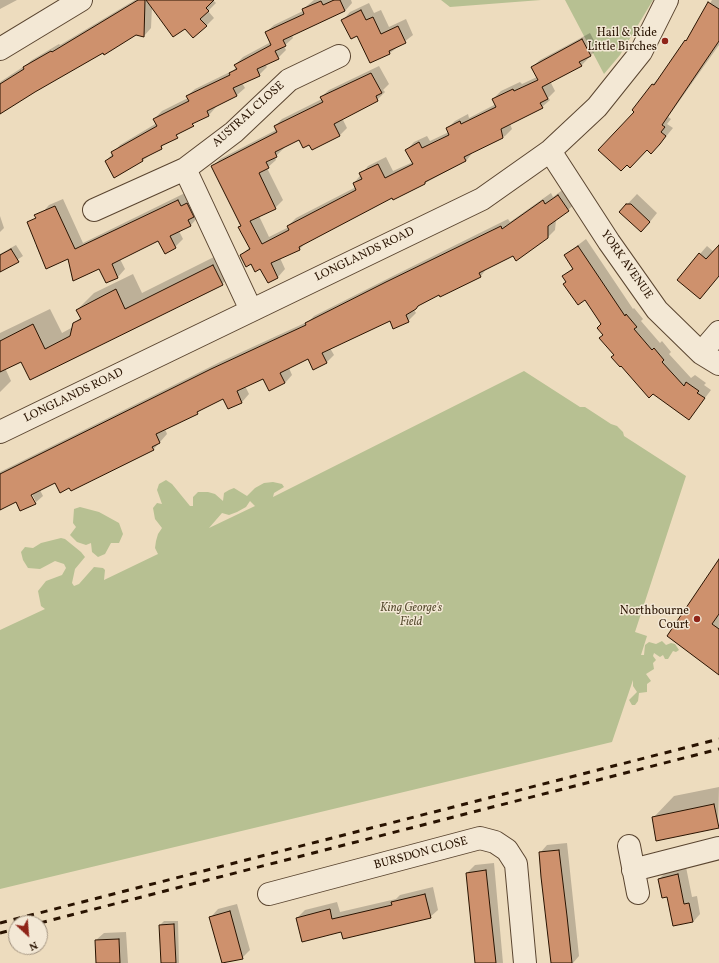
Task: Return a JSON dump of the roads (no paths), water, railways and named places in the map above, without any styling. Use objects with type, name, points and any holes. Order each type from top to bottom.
[{"type":"street","points":[[0,49],[80,0]]},
{"type":"street","name":"LONGLANDS ROAD","points":[[0,432],[482,199],[550,150],[597,107],[641,52],[668,0]]},
{"type":"street","name":"AUSTRAL CLOSE","points":[[94,210],[185,169],[234,132],[288,80],[339,56]]},
{"type":"street","name":"YORK AVENUE","points":[[550,150],[609,242],[657,310],[701,353],[719,364]]},
{"type":"street","points":[[185,169],[251,310]]},
{"type":"street","points":[[701,353],[719,332]]},
{"type":"street","name":"BURSDON CLOSE","points":[[269,894],[480,838],[488,840],[495,842],[507,850],[516,864],[525,963]]},
{"type":"street","points":[[629,846],[638,893]]},
{"type":"street","points":[[634,870],[719,848]]},
{"type":"railway","points":[[0,923],[719,739]]},
{"type":"railway","points":[[48,921],[719,749]]},
{"type":"railway","points":[[0,933],[8,931]]},
{"type":"place","name":"Hail & Ride Little Birches","points":[[665,41]]},
{"type":"place","name":"Northbourne Court","points":[[697,619]]},
{"type":"park label","name":"King George's Field","points":[[411,616]]}]
